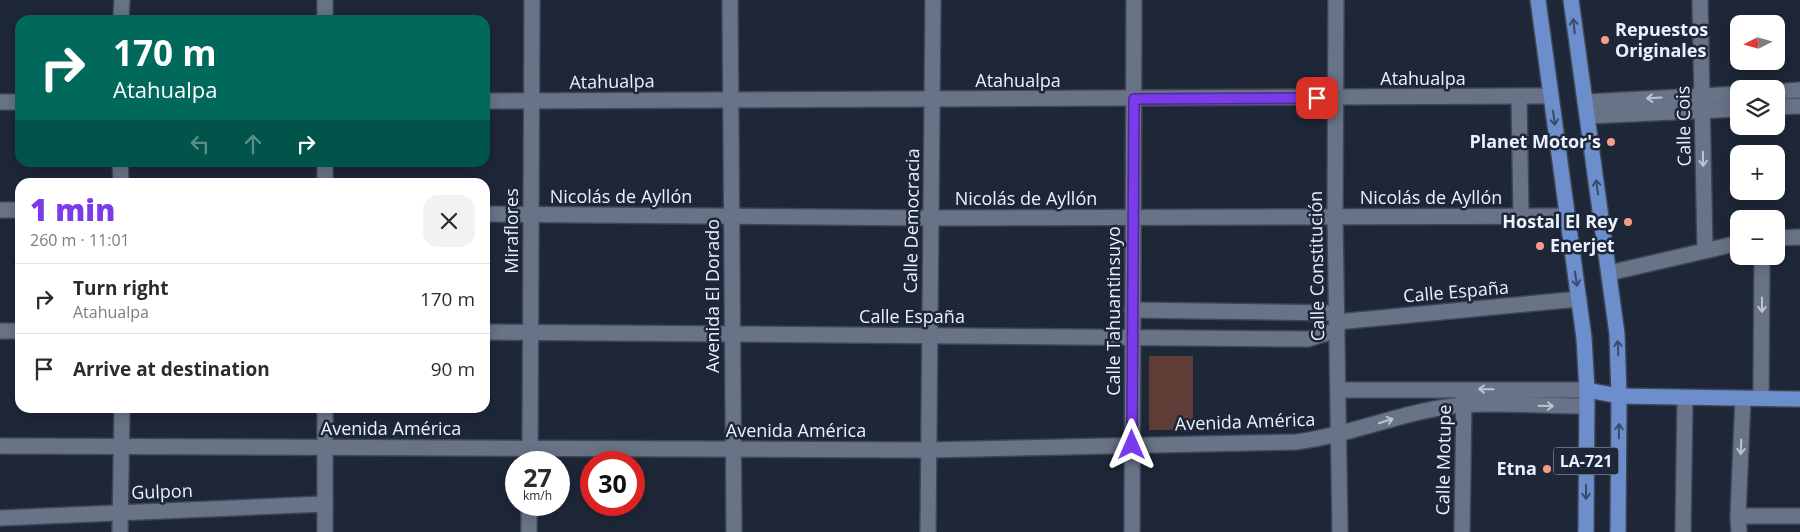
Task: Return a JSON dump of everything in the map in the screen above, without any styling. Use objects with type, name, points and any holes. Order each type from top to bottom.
[{"type":"main road","points":[[1538,0],[1579,299],[1587,390],[1619,396],[1800,399]]},
{"type":"main road","points":[[1571,0],[1617,334],[1619,396]]},
{"type":"main road","name":"LA-721","points":[[1586,532],[1587,390]]},
{"type":"main road","points":[[1587,406],[1619,396]]},
{"type":"main road","name":"LA-721","points":[[1618,532],[1619,396]]},
{"type":"street","points":[[121,15],[122,0]]},
{"type":"street","points":[[325,15],[326,0]]},
{"type":"street","name":"Miraflores","points":[[530,451],[532,0]]},
{"type":"street","name":"Avenida El Dorado","points":[[730,0],[734,532]]},
{"type":"street","name":"Calle Democracia","points":[[928,532],[933,0]]},
{"type":"street","name":"Calle Tahuantinsuyo","points":[[1132,532],[1134,0]]},
{"type":"street","name":"Calle Constitución","points":[[1336,0],[1335,217],[1340,532]]},
{"type":"street","name":"Calle Cois","points":[[1700,0],[1705,250]]},
{"type":"street","points":[[1785,91],[1800,90]]},
{"type":"street","points":[[1519,96],[1521,216]]},
{"type":"street","name":"Atahualpa","points":[[490,102],[730,99],[932,100],[1550,96]]},
{"type":"street","points":[[1586,109],[1702,103],[1730,96]]},
{"type":"street","points":[[0,102],[15,102]]},
{"type":"street","points":[[1702,103],[1730,108]]},
{"type":"street","points":[[1785,107],[1800,106]]},
{"type":"street","points":[[0,210],[15,210]]},
{"type":"street","name":"Nicolás de Ayllón","points":[[490,214],[930,218],[1568,216]]},
{"type":"street","points":[[1785,237],[1800,236]]},
{"type":"street","points":[[1609,272],[1730,245]]},
{"type":"street","points":[[1762,265],[1762,398]]},
{"type":"street","name":"Calle España","points":[[1132,310],[1337,322],[1579,299]]},
{"type":"street","name":"Calle España","points":[[490,332],[1308,339],[1337,322]]},
{"type":"street","points":[[0,331],[15,331]]},
{"type":"street","name":"Calle Motupe","points":[[1462,532],[1464,389]]},
{"type":"street","points":[[1338,390],[1587,390]]},
{"type":"street","points":[[1684,532],[1685,398]]},
{"type":"street","points":[[1739,532],[1743,398]]},
{"type":"street","name":"Avenida América","points":[[570,455],[733,450],[928,450],[1296,442],[1338,434],[1401,416],[1464,405],[1587,406]]},
{"type":"street","points":[[120,532],[122,413]]},
{"type":"street","points":[[325,413],[325,532]]},
{"type":"street","name":"Avenida América","points":[[0,446],[325,448],[505,455]]},
{"type":"street","name":"Gulpon","points":[[0,518],[325,504]]},
{"type":"street","points":[[529,516],[529,532]]},
{"type":"street","points":[[1738,516],[1800,516]]},
{"type":"shaded area","points":[[1149,356],[1193,356],[1193,430],[1149,430]]},
{"type":"place","name":"Repuestos Originales","points":[[1605,40]]},
{"type":"place","name":"Planet Motor's","points":[[1611,142]]},
{"type":"place","name":"Hostal El Rey","points":[[1628,222]]},
{"type":"place","name":"Enerjet","points":[[1540,246]]},
{"type":"place","name":"Etna","points":[[1547,469]]},
{"type":"route","points":[[1132,445],[1134,99],[1317,98]]}]
